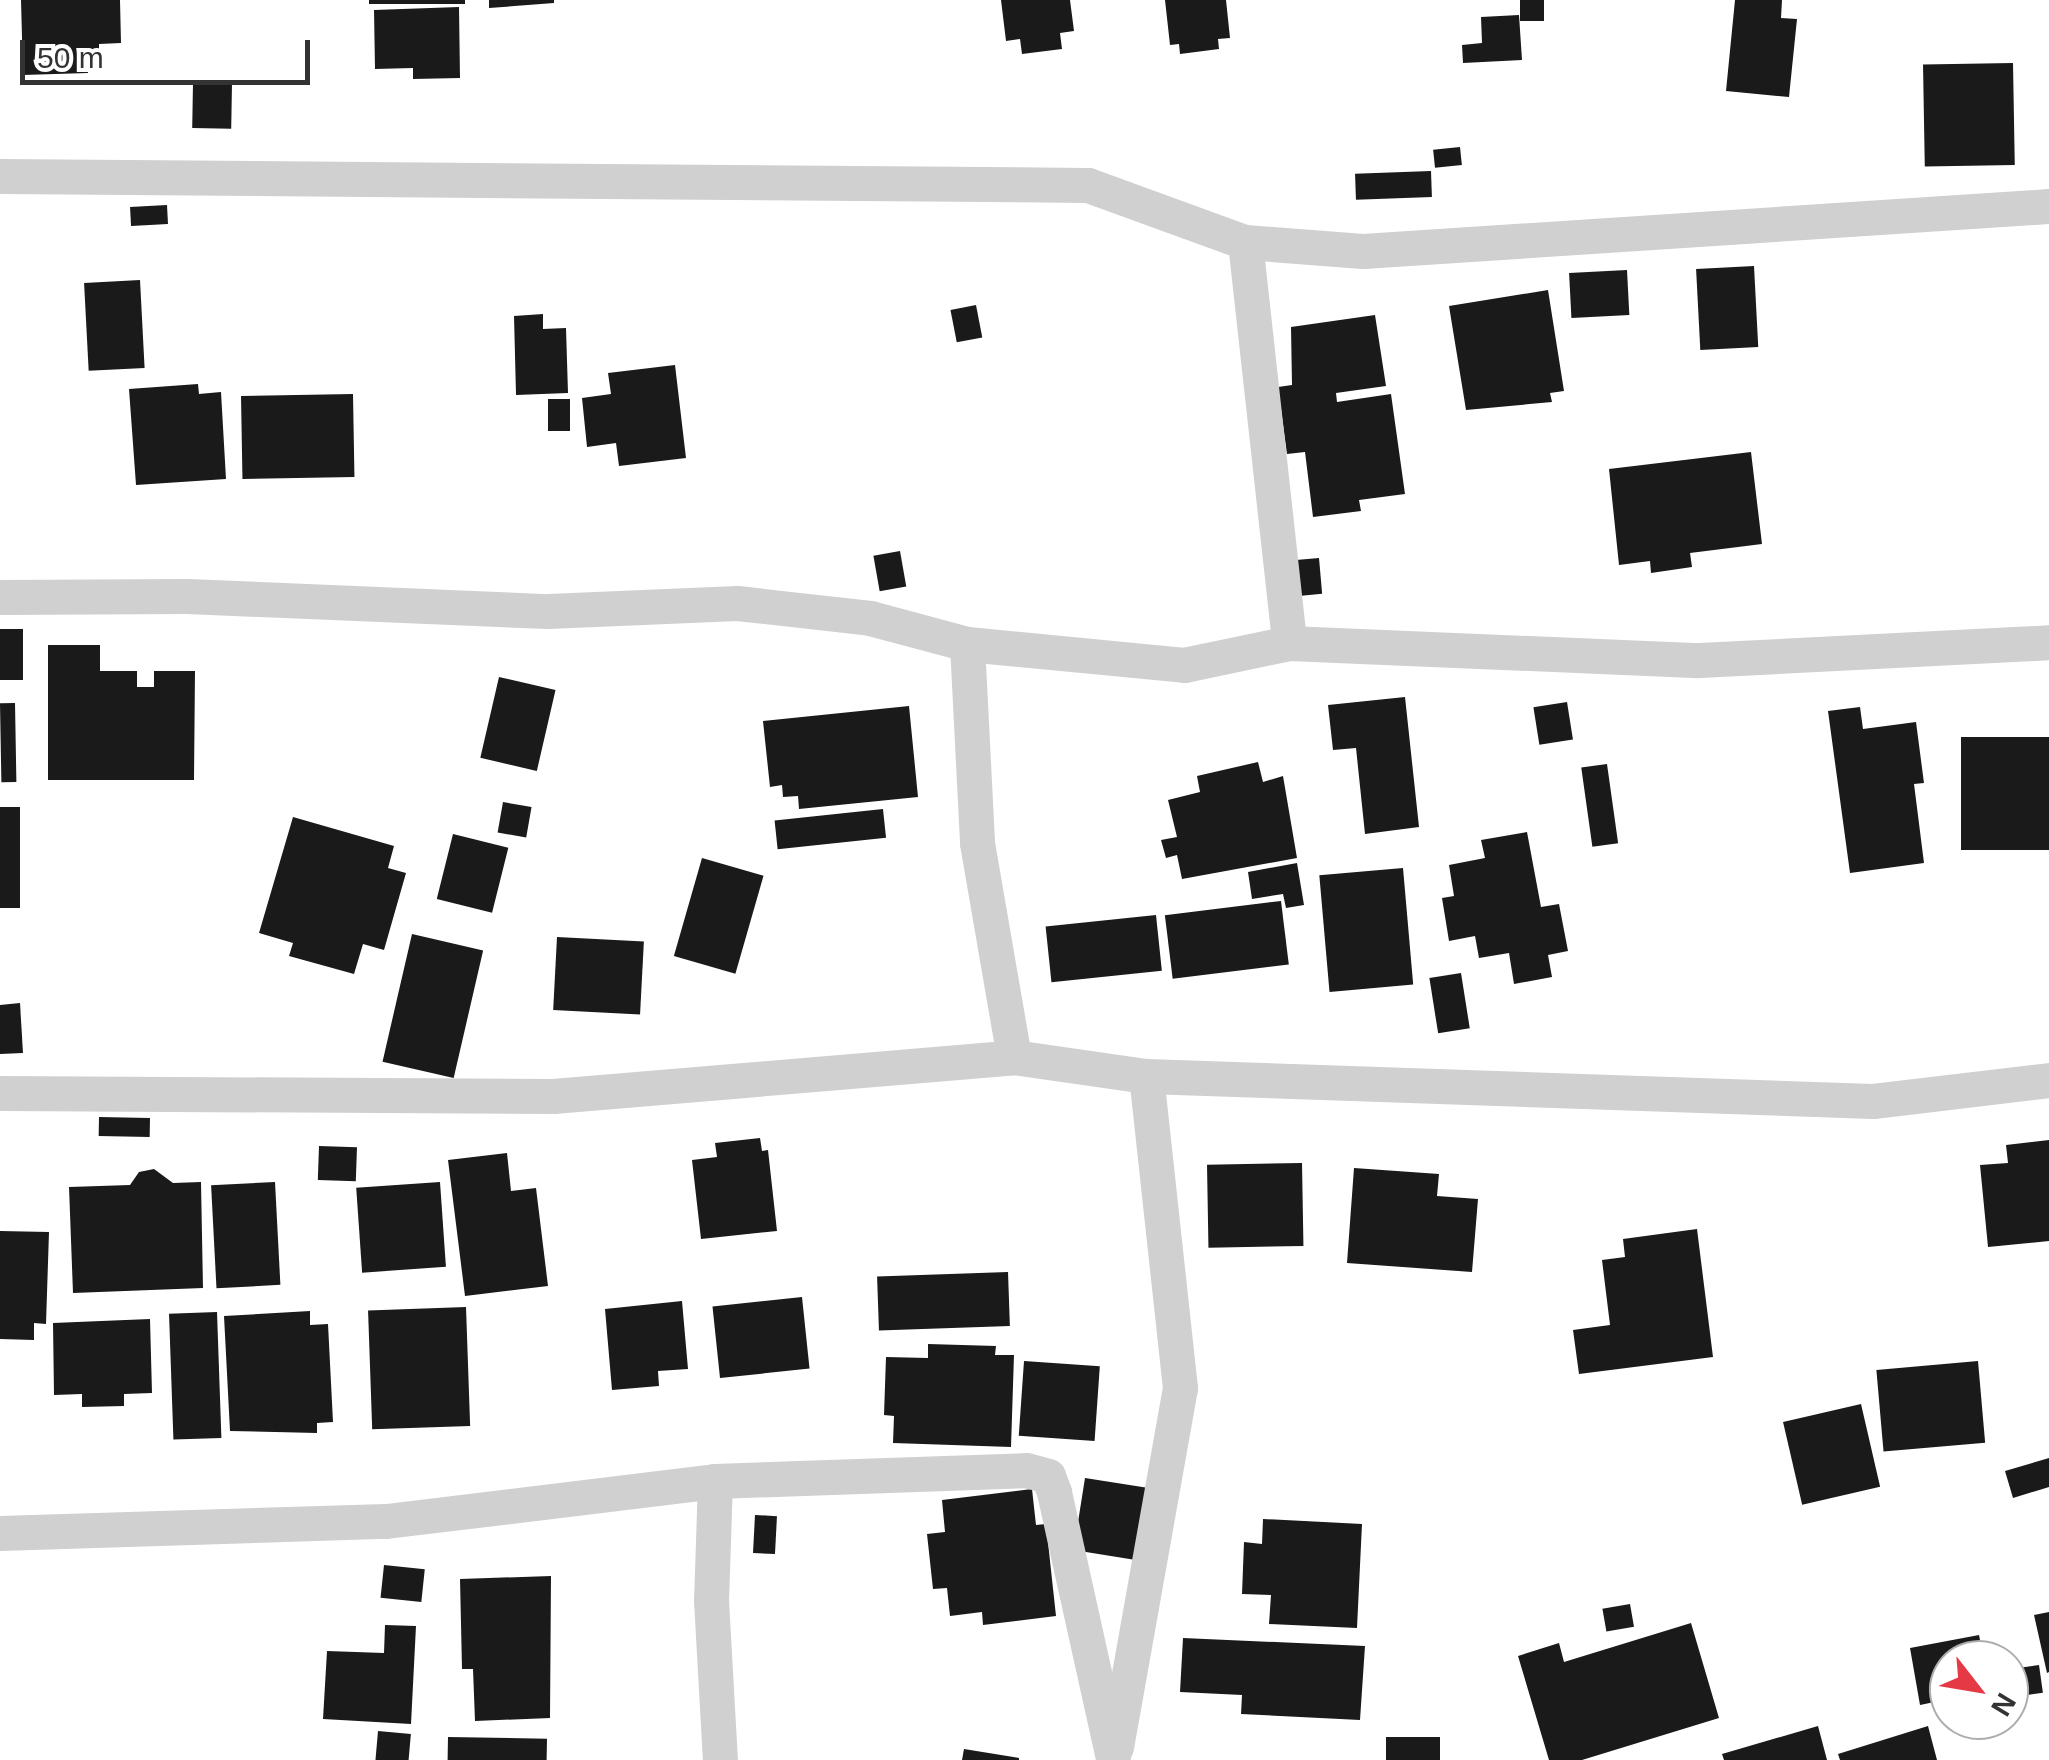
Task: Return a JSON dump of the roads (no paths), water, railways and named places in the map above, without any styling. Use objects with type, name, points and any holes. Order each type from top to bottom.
[{"type":"street","points":[[0,176],[1088,185],[1244,242],[1363,251],[2049,206]]},
{"type":"street","points":[[1244,242],[1289,644]]},
{"type":"street","points":[[0,597],[187,596],[548,611],[737,602],[870,618],[967,644],[1184,664],[1289,644],[1699,660],[2049,642]]},
{"type":"street","points":[[967,644],[977,843],[1014,1058]]},
{"type":"street","points":[[0,1093],[552,1096],[1014,1058],[1146,1076],[1873,1102],[2049,1080]]},
{"type":"street","points":[[1113,1759],[1180,1388],[1146,1076]]},
{"type":"street","points":[[0,1533],[386,1521],[715,1480],[1026,1470],[1048,1476],[1113,1759]]},
{"type":"street","points":[[715,1480],[711,1600],[720,1760]]}]
